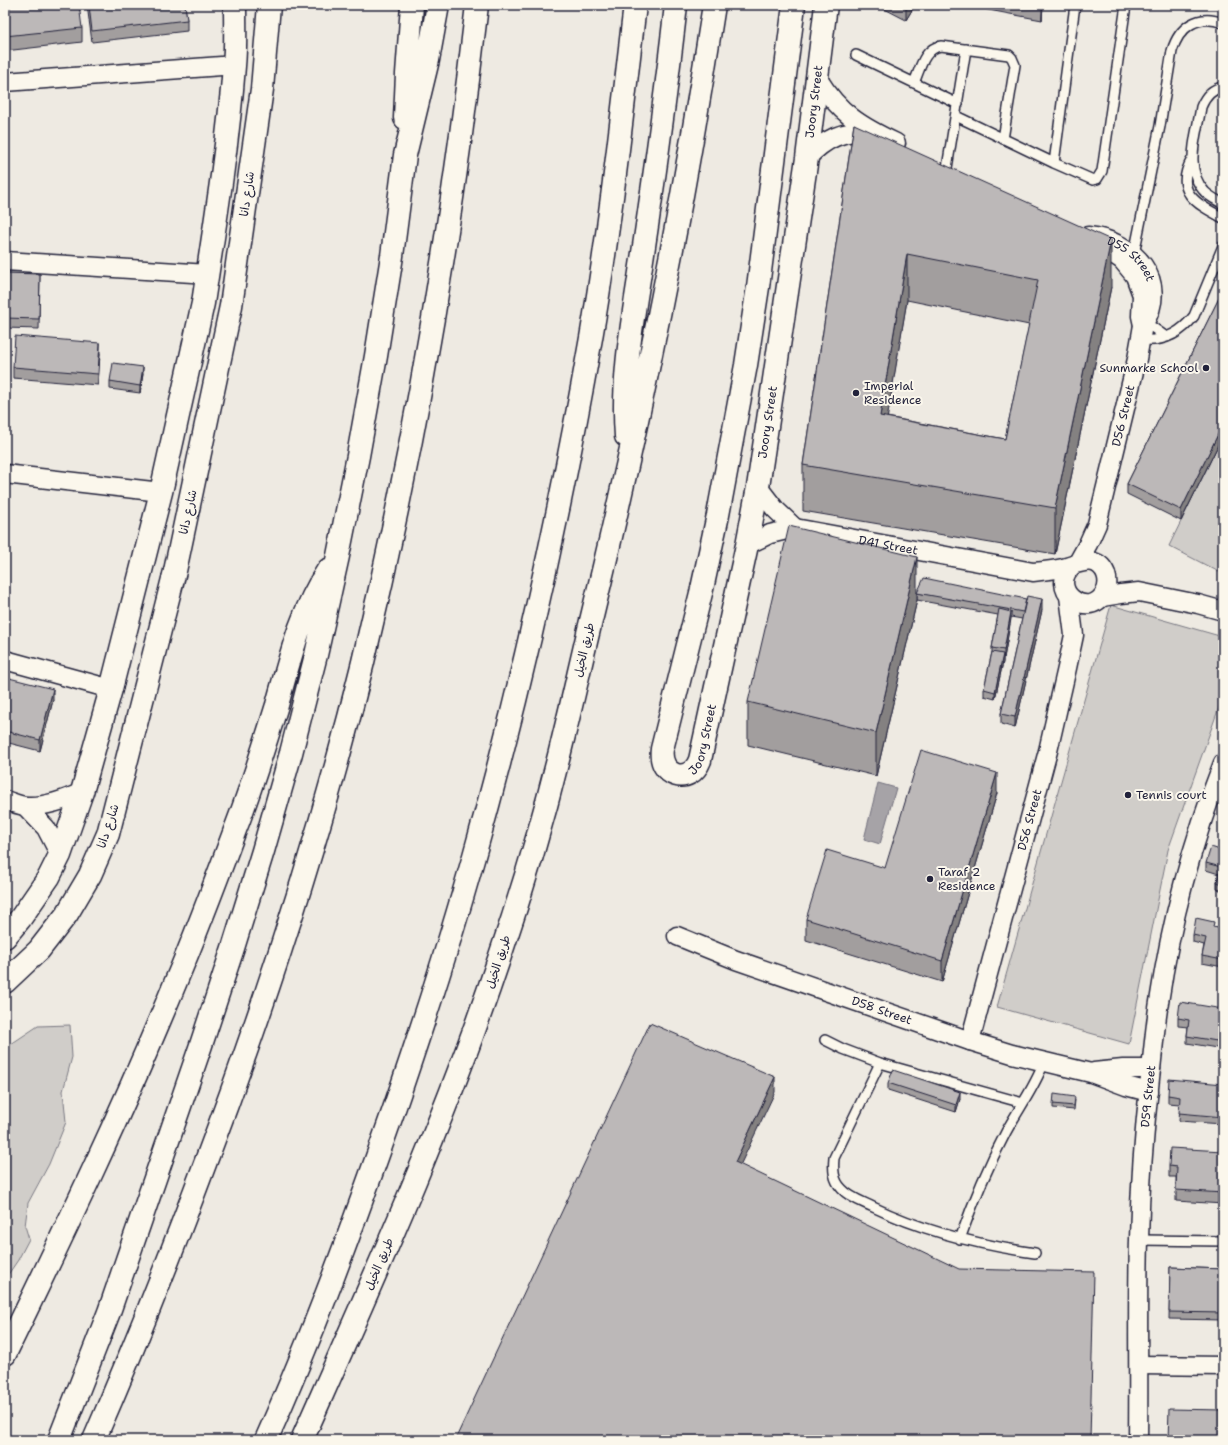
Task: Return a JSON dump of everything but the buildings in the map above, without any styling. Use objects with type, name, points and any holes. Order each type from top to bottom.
[{"type":"main road","points":[[5,937],[35,899],[60,855],[82,792],[111,689],[161,492],[203,303],[208,274],[234,65],[235,5]]},
{"type":"main road","name":"شارع دانا","points":[[5,982],[39,950],[67,914],[90,875],[108,834],[175,571],[231,306],[262,89],[268,5]]},
{"type":"main road","points":[[59,1440],[109,1312],[132,1248],[234,948],[291,753],[316,655],[358,456],[392,256],[405,155],[407,74],[412,5]]},
{"type":"main road","points":[[405,155],[428,60],[438,5]]},
{"type":"main road","points":[[94,1440],[180,1232],[246,1053],[283,943],[313,846],[338,756],[384,574],[431,334],[467,92],[477,5]]},
{"type":"main road","points":[[266,1440],[316,1323],[350,1234],[415,1048],[474,857],[501,756],[550,550],[572,444],[590,342],[612,192],[635,5]]},
{"type":"main road","points":[[628,463],[625,396],[630,330],[655,173],[676,5]]},
{"type":"main road","points":[[628,463],[671,258],[689,160],[714,5]]},
{"type":"main road","name":"Joory Street","points":[[794,5],[758,286],[746,365],[718,515],[702,589],[662,749],[662,761],[669,772],[675,774],[682,775],[693,771],[698,766],[700,760],[758,487],[807,158],[826,5]]},
{"type":"main road","name":"طريق الخيل","points":[[302,1440],[392,1235],[443,1113],[500,959],[549,794],[565,734],[628,463]]},
{"type":"main road","points":[[5,1354],[106,1142],[176,981],[238,822],[264,748],[302,620],[318,587],[338,556]]},
{"type":"street","points":[[5,82],[234,65]]},
{"type":"street","points":[[818,79],[845,114],[869,130],[912,151]]},
{"type":"street","points":[[807,158],[817,148],[829,140],[848,132],[869,130]]},
{"type":"street","name":"D55 Street","points":[[1079,232],[1105,238],[1117,243],[1134,254],[1147,269],[1153,292],[1148,318],[1142,333]]},
{"type":"street","name":"D56 Street","points":[[1075,563],[1088,544],[1097,524],[1142,333],[1142,295],[1135,276],[1122,260],[1079,232]]},
{"type":"street","points":[[5,261],[208,274]]},
{"type":"street","points":[[5,474],[161,492]]},
{"type":"street","points":[[758,487],[775,509],[795,528]]},
{"type":"street","name":"D56 Street","points":[[1097,524],[1103,570]]},
{"type":"street","name":"D41 Street","points":[[746,545],[770,534],[795,528],[1032,572],[1053,570],[1075,563]]},
{"type":"street","points":[[1139,592],[1089,561],[1075,563],[1066,572],[1064,577],[1064,587],[1067,594],[1077,603],[1087,604],[1121,594],[1139,592],[1198,604],[1223,611]]},
{"type":"street","points":[[1074,635],[1107,587],[1103,570]]},
{"type":"street","name":"D41 Street","points":[[1032,572],[1067,594]]},
{"type":"street","name":"D56 Street","points":[[970,1041],[1048,751],[1074,635],[1072,616],[1067,594]]},
{"type":"street","points":[[5,660],[111,689]]},
{"type":"street","name":"D59 Street","points":[[1138,1440],[1139,1240],[1144,1129],[1159,1002],[1175,918],[1195,844],[1223,763]]},
{"type":"street","points":[[5,800],[25,806],[55,802],[82,792]]},
{"type":"street","points":[[25,806],[46,828],[60,855]]},
{"type":"street","name":"D58 Street","points":[[677,936],[736,960],[970,1041],[1044,1062],[1091,1073],[1126,1086],[1148,1092]]},
{"type":"street","name":"D58 Street","points":[[1091,1073],[1123,1069],[1151,1069]]},
{"type":"street","points":[[1139,1365],[1223,1366]]},
{"type":"lane","points":[[1054,163],[1075,5]]},
{"type":"lane","points":[[956,116],[1089,179],[1097,179],[1100,176],[1126,5]]},
{"type":"lane","points":[[1134,254],[1160,126],[1172,51],[1175,41],[1181,32],[1189,25],[1199,21],[1210,20],[1223,23]]},
{"type":"lane","points":[[914,83],[926,55],[932,48],[941,46],[1009,55],[1014,61],[1015,65],[1004,139]]},
{"type":"lane","points":[[947,168],[966,49]]},
{"type":"lane","points":[[856,55],[958,104]]},
{"type":"lane","points":[[1223,88],[1213,91],[1208,95],[1201,107],[1193,157],[1194,173],[1200,186],[1211,197],[1223,204]]},
{"type":"lane","points":[[1193,157],[1186,173],[1188,190],[1192,198],[1199,204],[1223,218]]},
{"type":"lane","points":[[1142,333],[1158,340],[1180,330],[1188,324],[1194,316],[1223,246]]},
{"type":"lane","points":[[1142,333],[1152,327],[1166,337]]},
{"type":"lane","points":[[825,1040],[843,1049],[880,1063],[1023,1103]]},
{"type":"lane","points":[[960,1239],[973,1202],[988,1167],[1008,1127],[1039,1076],[1044,1062]]},
{"type":"lane","points":[[880,1063],[834,1158],[833,1168],[835,1179],[841,1189],[849,1196],[908,1222],[960,1239],[1004,1248],[1035,1252]]},
{"type":"lane","points":[[1139,1240],[1223,1241]]},
{"type":"shaded area","points":[[1223,435],[1223,574],[1169,546]]},
{"type":"shaded area","points":[[1111,605],[1223,637],[1223,696],[1168,850],[1129,1044],[997,1007]]},
{"type":"shaded area","points":[[878,783],[896,788],[880,844],[864,839]]},
{"type":"shaded area","points":[[70,1025],[72,1057],[63,1091],[66,1122],[49,1164],[28,1203],[25,1226],[29,1239],[18,1260],[5,1279],[5,1048],[38,1026]]},
{"type":"place","name":"Sunmarke School","points":[[1206,368]]},
{"type":"place","name":"Imperial Residence","points":[[856,393]]},
{"type":"place","name":"Tennis court","points":[[1128,795]]},
{"type":"place","name":"Taraf 2 Residence","points":[[930,879]]}]
